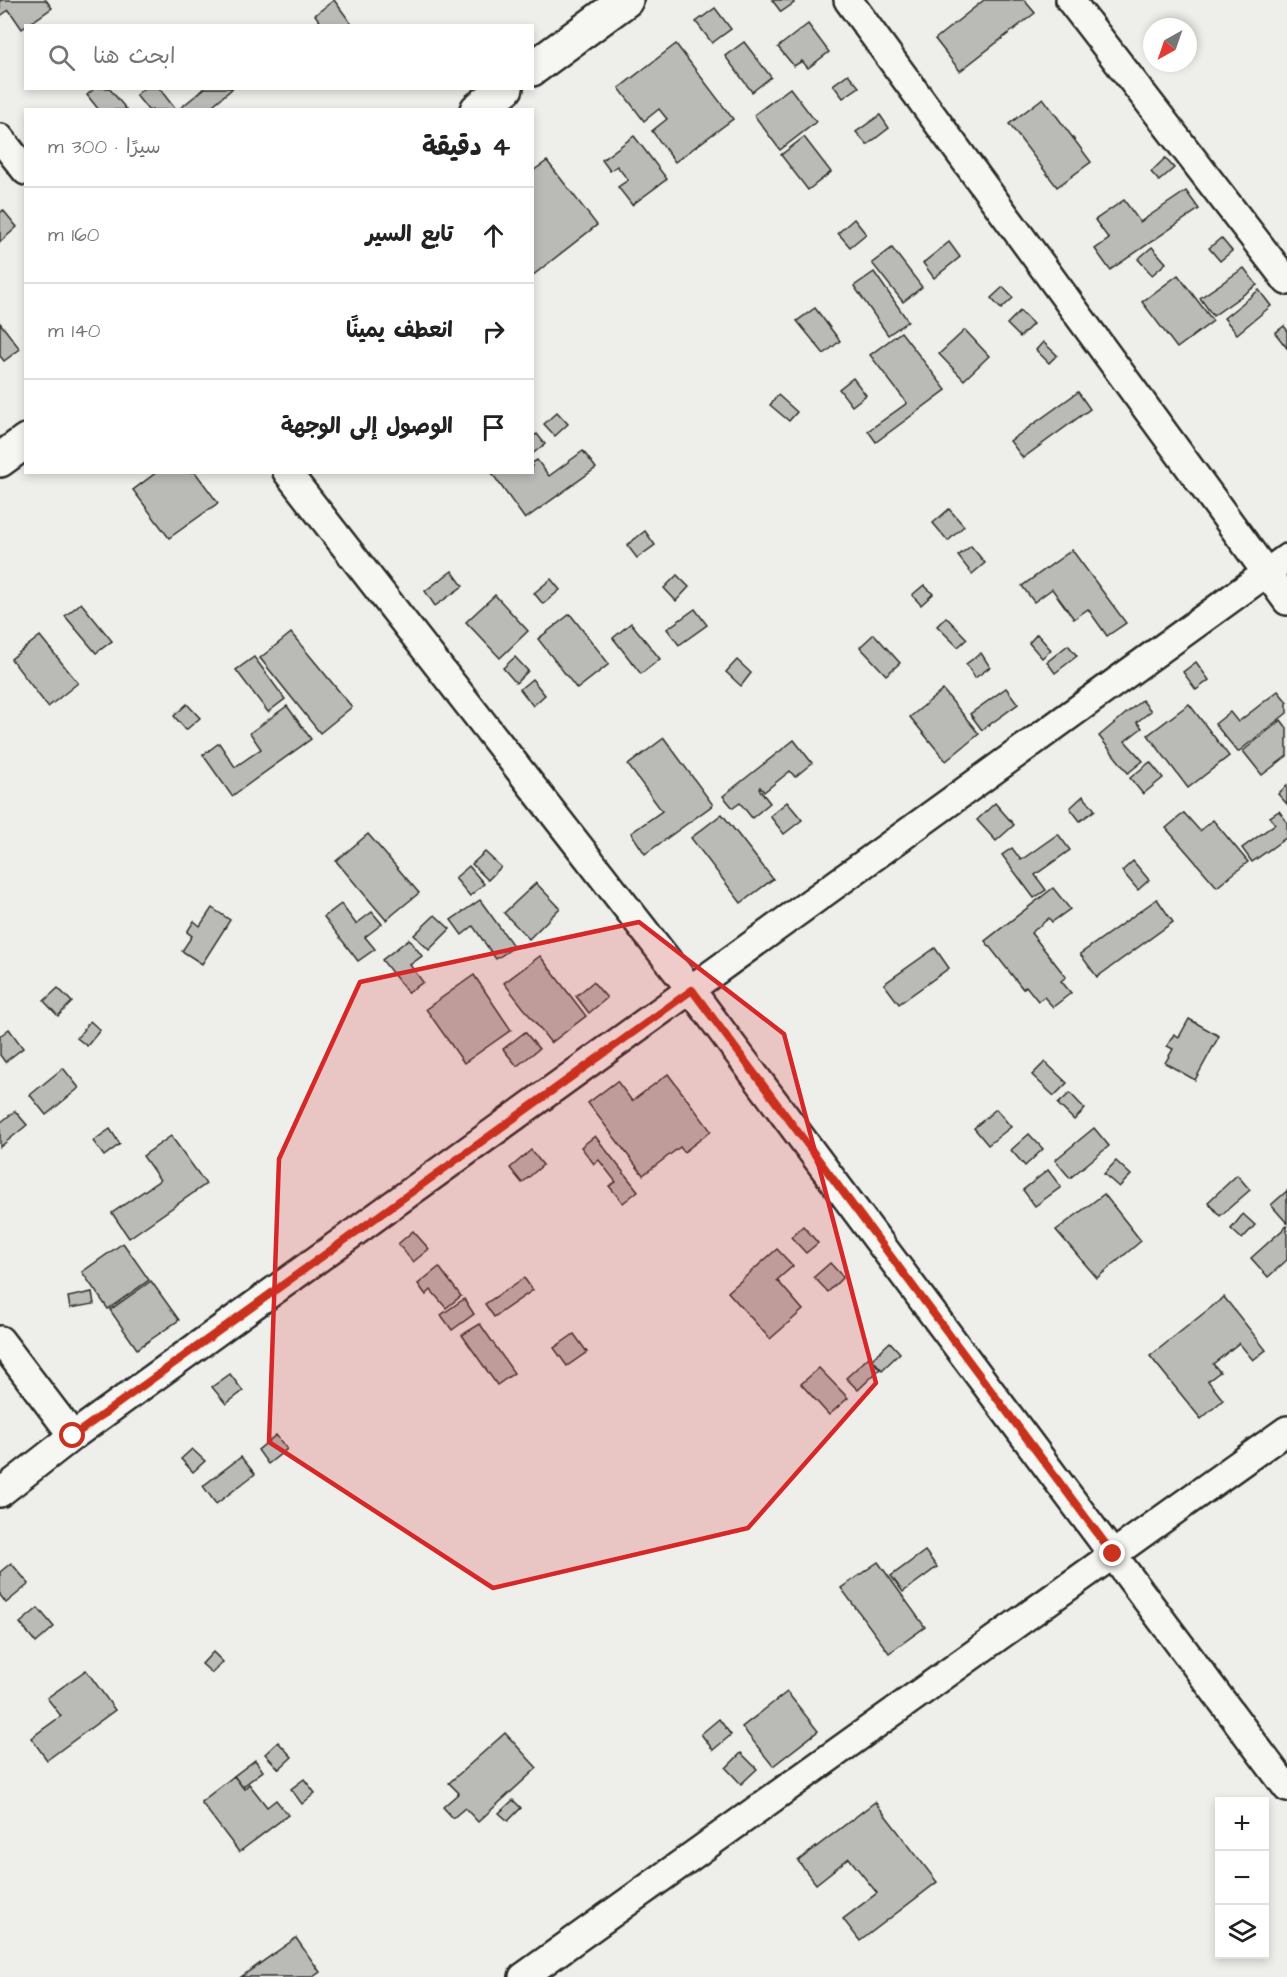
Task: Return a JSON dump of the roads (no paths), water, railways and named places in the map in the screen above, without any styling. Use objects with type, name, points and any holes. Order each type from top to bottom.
[{"type":"street","points":[[534,68],[626,0]]},
{"type":"street","points":[[848,0],[1287,601]]},
{"type":"street","points":[[1070,0],[1287,281]]},
{"type":"street","points":[[480,108],[503,90]]},
{"type":"street","points":[[0,138],[24,168]]},
{"type":"street","points":[[0,460],[24,442]]},
{"type":"street","points":[[290,474],[692,990],[1287,1788]]},
{"type":"street","points":[[0,1493],[73,1436],[1287,558]]},
{"type":"street","points":[[0,1340],[73,1436]]},
{"type":"street","points":[[523,1977],[1287,1430]]}]
